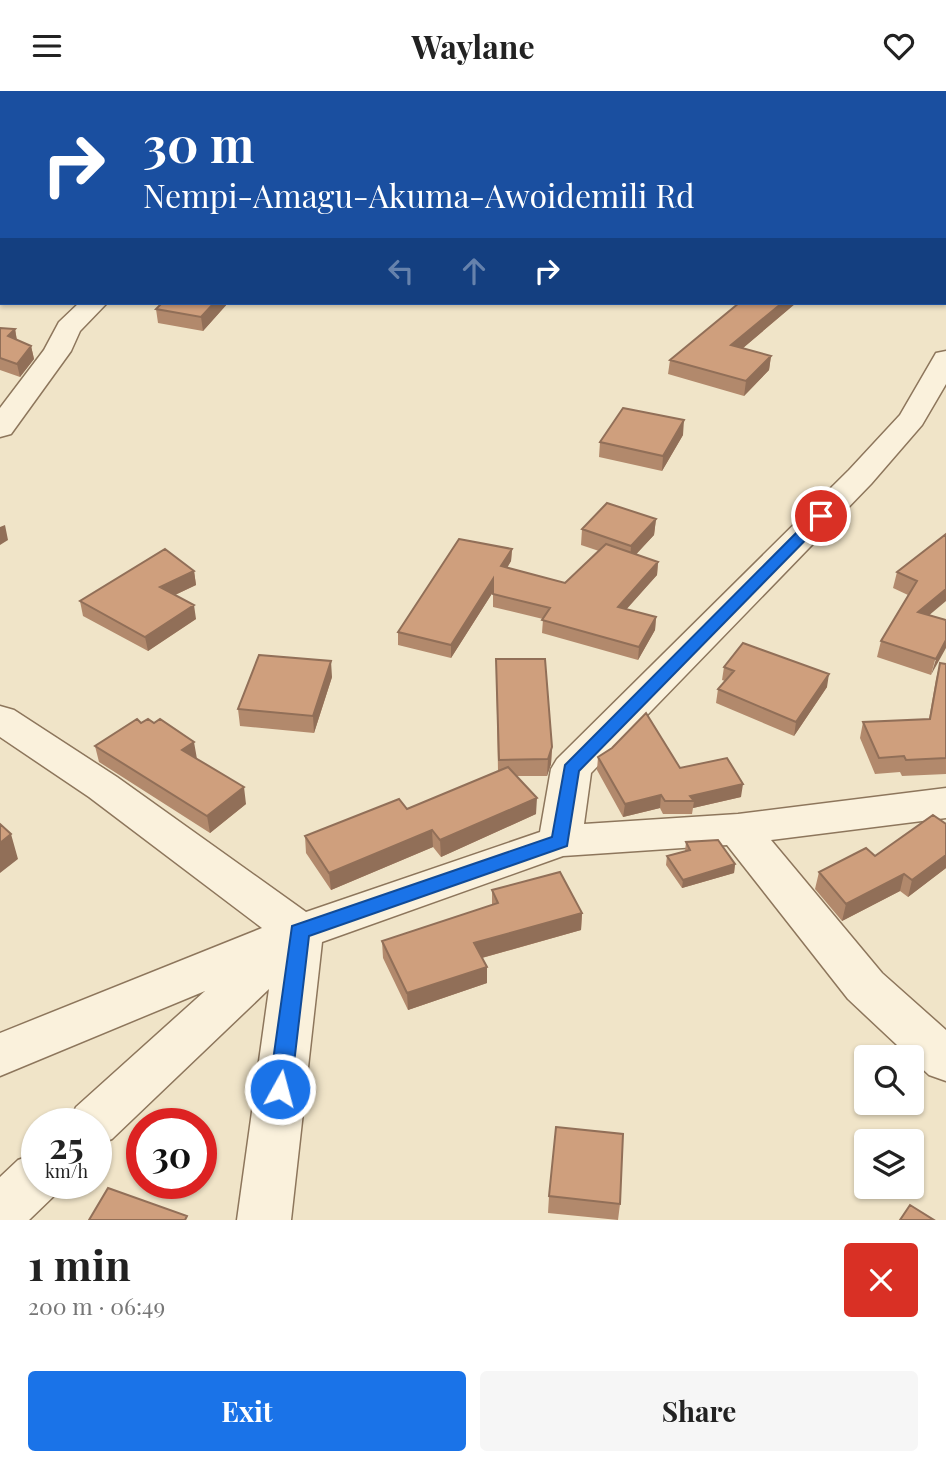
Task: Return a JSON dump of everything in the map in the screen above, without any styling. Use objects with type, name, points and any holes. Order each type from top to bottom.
[{"type":"street","points":[[0,428],[57,351],[68,327],[92,305]]},
{"type":"street","points":[[560,841],[571,769],[860,477],[912,418],[945,363]]},
{"type":"street","points":[[0,719],[103,787],[299,932]]},
{"type":"street","points":[[0,1055],[299,932],[560,841],[738,829],[946,803]]},
{"type":"street","points":[[738,829],[865,986],[946,1060]]},
{"type":"street","points":[[110,1108],[299,932]]},
{"type":"street","points":[[264,1220],[299,932]]},
{"type":"street","points":[[0,1212],[21,1192]]},
{"type":"building","points":[[160,305],[212,305],[201,317],[156,309]]},
{"type":"building","points":[[737,305],[780,305],[731,345],[771,356],[746,381],[670,360]]},
{"type":"building","points":[[0,328],[15,329],[8,336],[31,346],[17,364],[0,358]]},
{"type":"building","points":[[623,408],[684,420],[663,456],[600,442]]},
{"type":"building","points":[[607,503],[656,519],[631,546],[582,529]]},
{"type":"building","points":[[946,534],[946,589],[918,612],[946,620],[946,640],[936,659],[881,641],[917,581],[897,572]]},
{"type":"building","points":[[459,539],[512,549],[501,566],[565,583],[606,544],[658,562],[618,607],[656,617],[639,647],[542,620],[550,608],[493,594],[493,579],[451,645],[398,632]]},
{"type":"building","points":[[165,549],[194,571],[160,587],[194,605],[145,637],[80,601]]},
{"type":"building","points":[[743,643],[829,674],[796,722],[718,689],[734,671],[724,667]]},
{"type":"building","points":[[259,655],[331,661],[313,716],[238,709]]},
{"type":"building","points":[[496,659],[545,659],[552,747],[548,759],[499,760]]},
{"type":"building","points":[[940,663],[946,664],[946,758],[879,758],[863,722],[930,719]]},
{"type":"building","points":[[646,713],[680,768],[727,758],[743,784],[690,796],[694,801],[665,801],[661,795],[625,804],[598,757],[612,748]]},
{"type":"building","points":[[137,719],[141,723],[148,719],[154,723],[160,719],[194,742],[182,750],[244,787],[207,816],[95,746]]},
{"type":"building","points":[[508,767],[537,798],[440,840],[432,830],[329,873],[305,836],[399,799],[407,809]]},
{"type":"building","points":[[933,815],[946,824],[946,855],[912,880],[904,874],[846,904],[819,872],[866,848],[875,856]]},
{"type":"building","points":[[0,824],[11,834],[0,843]]},
{"type":"building","points":[[718,840],[735,864],[683,880],[667,856],[690,850],[686,842]]},
{"type":"building","points":[[560,872],[582,913],[474,943],[487,967],[407,993],[382,941],[498,903],[492,890]]},
{"type":"building","points":[[556,1127],[623,1134],[620,1204],[549,1196]]},
{"type":"building","points":[[112,1189],[126,1194],[126,1199],[139,1199],[187,1216],[185,1220],[89,1220],[101,1199],[112,1199]]},
{"type":"building","points":[[910,1205],[934,1220],[900,1220]]},
{"type":"route","points":[[280,1089],[299,932],[560,841],[571,769],[821,516]]}]
